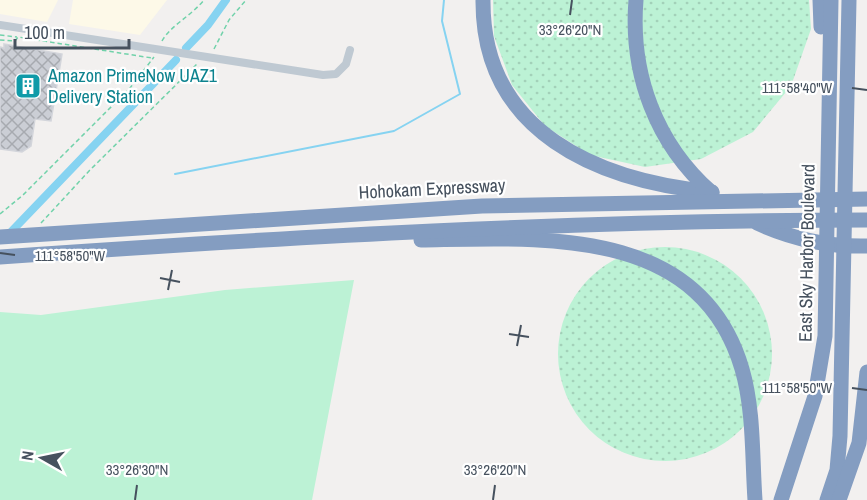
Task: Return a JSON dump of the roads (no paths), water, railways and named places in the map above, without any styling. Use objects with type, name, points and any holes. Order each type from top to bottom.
[{"type":"highway","points":[[483,0],[487,45],[498,77],[525,116],[559,146],[597,165],[645,182],[681,189],[790,199]]},
{"type":"highway","points":[[636,0],[636,50],[645,92],[668,142],[696,177],[729,206],[775,231],[816,243],[867,246]]},
{"type":"highway","points":[[820,0],[822,160],[828,225]]},
{"type":"highway","name":"East Sky Harbor Boulevard","points":[[781,500],[815,396],[826,323],[831,0]]},
{"type":"highway","name":"East Sky Harbor Boulevard","points":[[827,500],[837,470],[840,436],[849,0]]},
{"type":"highway","name":"Hohokam Expressway","points":[[0,237],[462,207],[867,199]]},
{"type":"highway","points":[[0,259],[268,239],[544,225],[867,220]]},
{"type":"highway","points":[[0,230],[55,233]]},
{"type":"highway","points":[[268,239],[335,243],[442,239],[558,242],[618,250],[657,264],[690,287],[707,304],[735,348],[747,395],[755,500]]},
{"type":"highway","points":[[839,500],[859,443],[867,372]]},
{"type":"street","points":[[0,25],[157,52],[297,72],[336,74],[346,64],[350,50]]},
{"type":"waterway","points":[[186,48],[208,25],[226,0]]},
{"type":"waterway","points":[[175,174],[394,131],[460,94],[442,21],[444,0]]},
{"type":"waterway","points":[[8,235],[176,60]]},
{"type":"place","name":"Amazon PrimeNow UAZ1 Delivery Station","points":[[28,86]]}]
